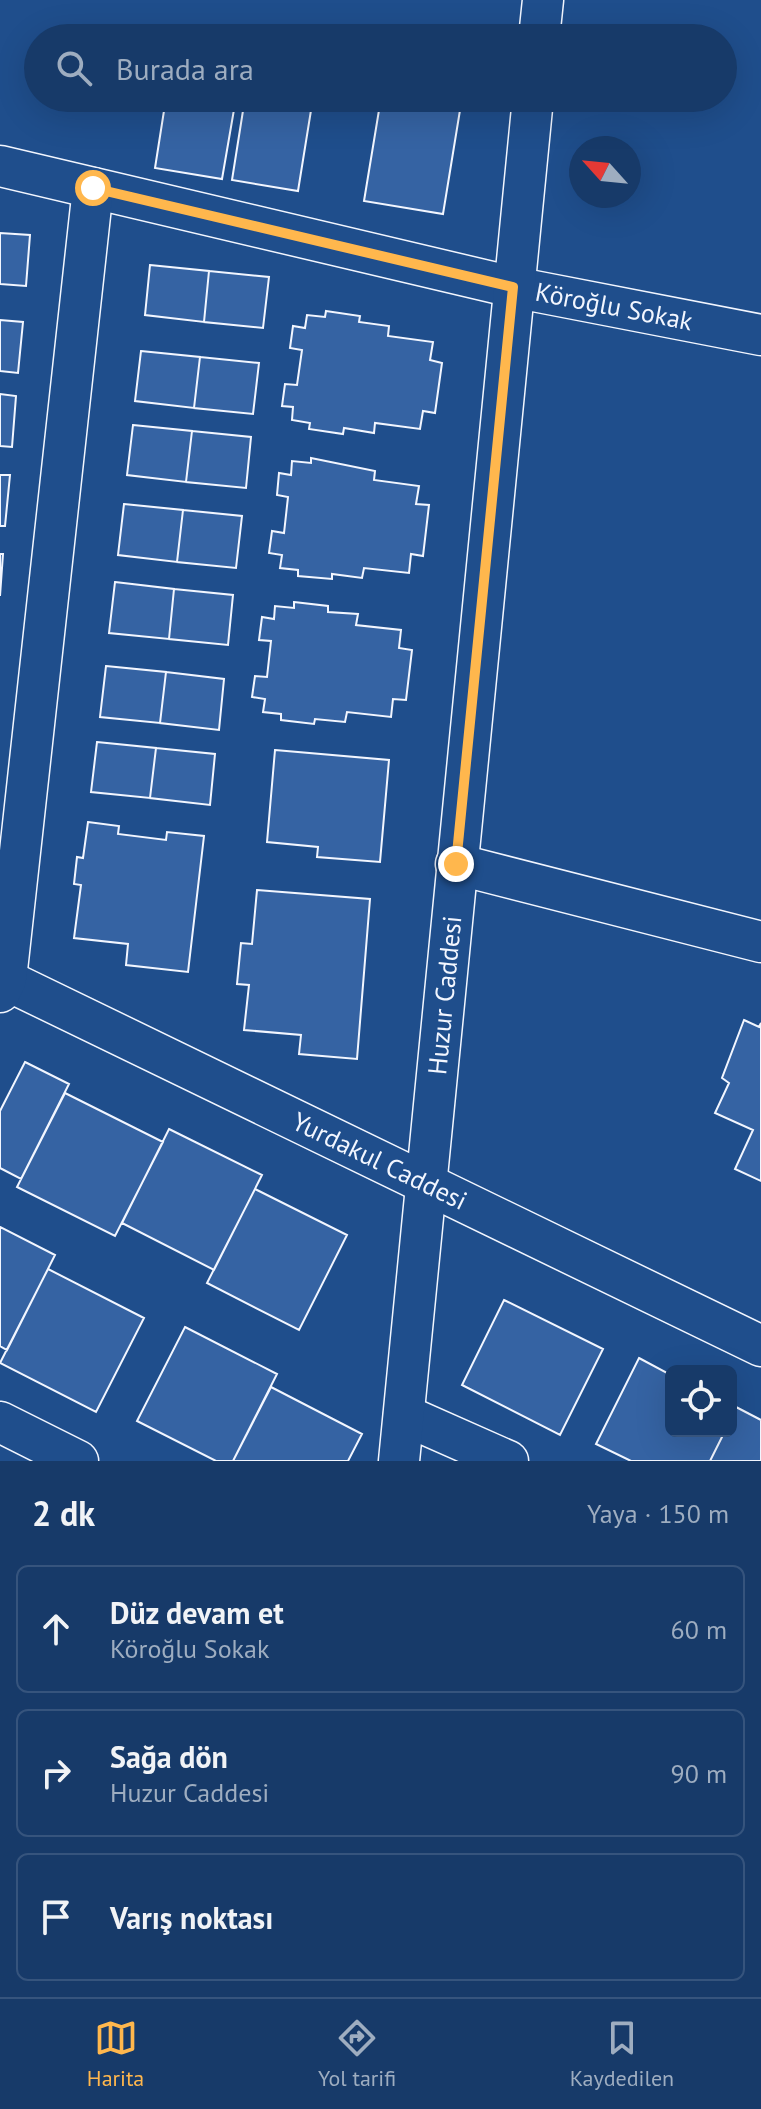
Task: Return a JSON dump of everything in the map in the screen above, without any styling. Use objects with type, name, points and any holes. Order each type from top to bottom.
[{"type":"street","points":[[540,24],[543,0]]},
{"type":"street","name":"Huzur Caddesi","points":[[399,1461],[532,112]]},
{"type":"street","name":"Köroğlu Sokak","points":[[0,166],[513,287],[761,335]]},
{"type":"street","points":[[2,983],[93,188]]},
{"type":"street","points":[[456,864],[761,942]]},
{"type":"street","name":"Yurdakul Caddesi","points":[[2,983],[761,1346]]},
{"type":"street","points":[[404,1415],[508,1461]]},
{"type":"street","points":[[0,1422],[78,1461]]},
{"type":"building","points":[[164,112],[234,112],[222,179],[155,168]]},
{"type":"building","points":[[243,112],[311,112],[298,191],[232,180]]},
{"type":"building","points":[[379,112],[460,112],[443,214],[364,201]]},
{"type":"building","points":[[0,233],[30,235],[26,286],[0,284]]},
{"type":"building","points":[[150,265],[209,271],[204,322],[145,315]]},
{"type":"building","points":[[209,271],[269,277],[263,328],[204,322]]},
{"type":"building","points":[[326,311],[360,316],[359,322],[389,326],[388,336],[433,342],[430,360],[442,363],[435,413],[423,411],[420,429],[375,423],[374,433],[344,428],[343,434],[309,429],[310,423],[292,420],[293,407],[282,406],[285,384],[297,385],[302,350],[290,348],[293,326],[305,328],[307,315],[325,317]]},
{"type":"building","points":[[0,320],[23,322],[18,373],[0,371]]},
{"type":"building","points":[[141,351],[200,357],[194,408],[135,401]]},
{"type":"building","points":[[200,357],[259,363],[253,414],[194,408]]},
{"type":"building","points":[[0,394],[16,396],[12,447],[0,446]]},
{"type":"building","points":[[133,425],[192,431],[186,482],[127,475]]},
{"type":"building","points":[[192,431],[251,437],[246,488],[186,482]]},
{"type":"building","points":[[311,458],[375,471],[374,480],[419,486],[416,504],[429,505],[423,556],[411,554],[409,573],[364,568],[362,578],[332,574],[332,579],[298,576],[298,570],[280,568],[282,555],[269,553],[272,531],[284,533],[288,497],[277,495],[279,473],[291,475],[292,461],[311,463]]},
{"type":"building","points":[[0,475],[10,475],[5,526],[0,526]]},
{"type":"building","points":[[124,504],[183,510],[177,562],[118,555]]},
{"type":"building","points":[[183,510],[242,516],[236,568],[177,562]]},
{"type":"building","points":[[0,554],[3,554],[0,596]]},
{"type":"building","points":[[115,582],[174,589],[169,639],[109,633]]},
{"type":"building","points":[[174,589],[233,595],[228,645],[169,639]]},
{"type":"building","points":[[294,602],[328,606],[328,612],[358,614],[356,625],[401,630],[399,648],[412,650],[406,700],[393,699],[391,717],[347,712],[345,722],[315,719],[314,724],[281,720],[281,714],[263,712],[265,699],[252,697],[255,676],[267,677],[271,641],[259,640],[262,617],[274,619],[275,606],[294,608]]},
{"type":"building","points":[[106,666],[166,672],[160,723],[100,717]]},
{"type":"building","points":[[166,672],[224,679],[219,730],[160,723]]},
{"type":"building","points":[[97,742],[156,748],[150,798],[91,792]]},
{"type":"building","points":[[156,748],[215,754],[210,805],[150,798]]},
{"type":"building","points":[[275,750],[389,760],[380,862],[317,857],[318,847],[267,842]]},
{"type":"building","points":[[88,822],[119,826],[118,834],[166,840],[167,832],[204,836],[188,972],[126,965],[128,944],[74,938],[81,885],[74,884],[77,857],[83,858]]},
{"type":"building","points":[[257,890],[370,899],[357,1059],[299,1054],[301,1035],[244,1030],[249,985],[237,984],[241,943],[252,944]]},
{"type":"building","points":[[744,1020],[759,1027],[761,1023],[761,1181],[735,1169],[753,1130],[715,1113],[729,1083],[722,1078]]},
{"type":"building","points":[[25,1062],[69,1084],[21,1179],[0,1168],[0,1111]]},
{"type":"building","points":[[65,1093],[163,1142],[115,1236],[17,1187]]},
{"type":"building","points":[[169,1129],[262,1175],[214,1270],[122,1223]]},
{"type":"building","points":[[255,1189],[347,1235],[299,1330],[207,1283]]},
{"type":"building","points":[[0,1227],[55,1255],[7,1350],[0,1346]]},
{"type":"building","points":[[48,1269],[144,1318],[96,1412],[0,1363]]},
{"type":"building","points":[[504,1300],[603,1349],[560,1435],[462,1385]]},
{"type":"building","points":[[185,1327],[277,1374],[233,1461],[216,1461],[137,1421]]},
{"type":"building","points":[[639,1358],[665,1372],[665,1437],[722,1437],[710,1461],[631,1461],[596,1444]]},
{"type":"building","points":[[271,1387],[362,1434],[348,1461],[233,1461]]},
{"type":"building","points":[[737,1408],[761,1420],[761,1461],[710,1461],[722,1437],[737,1437]]},
{"type":"route","points":[[93,188],[513,287],[456,864]]}]
